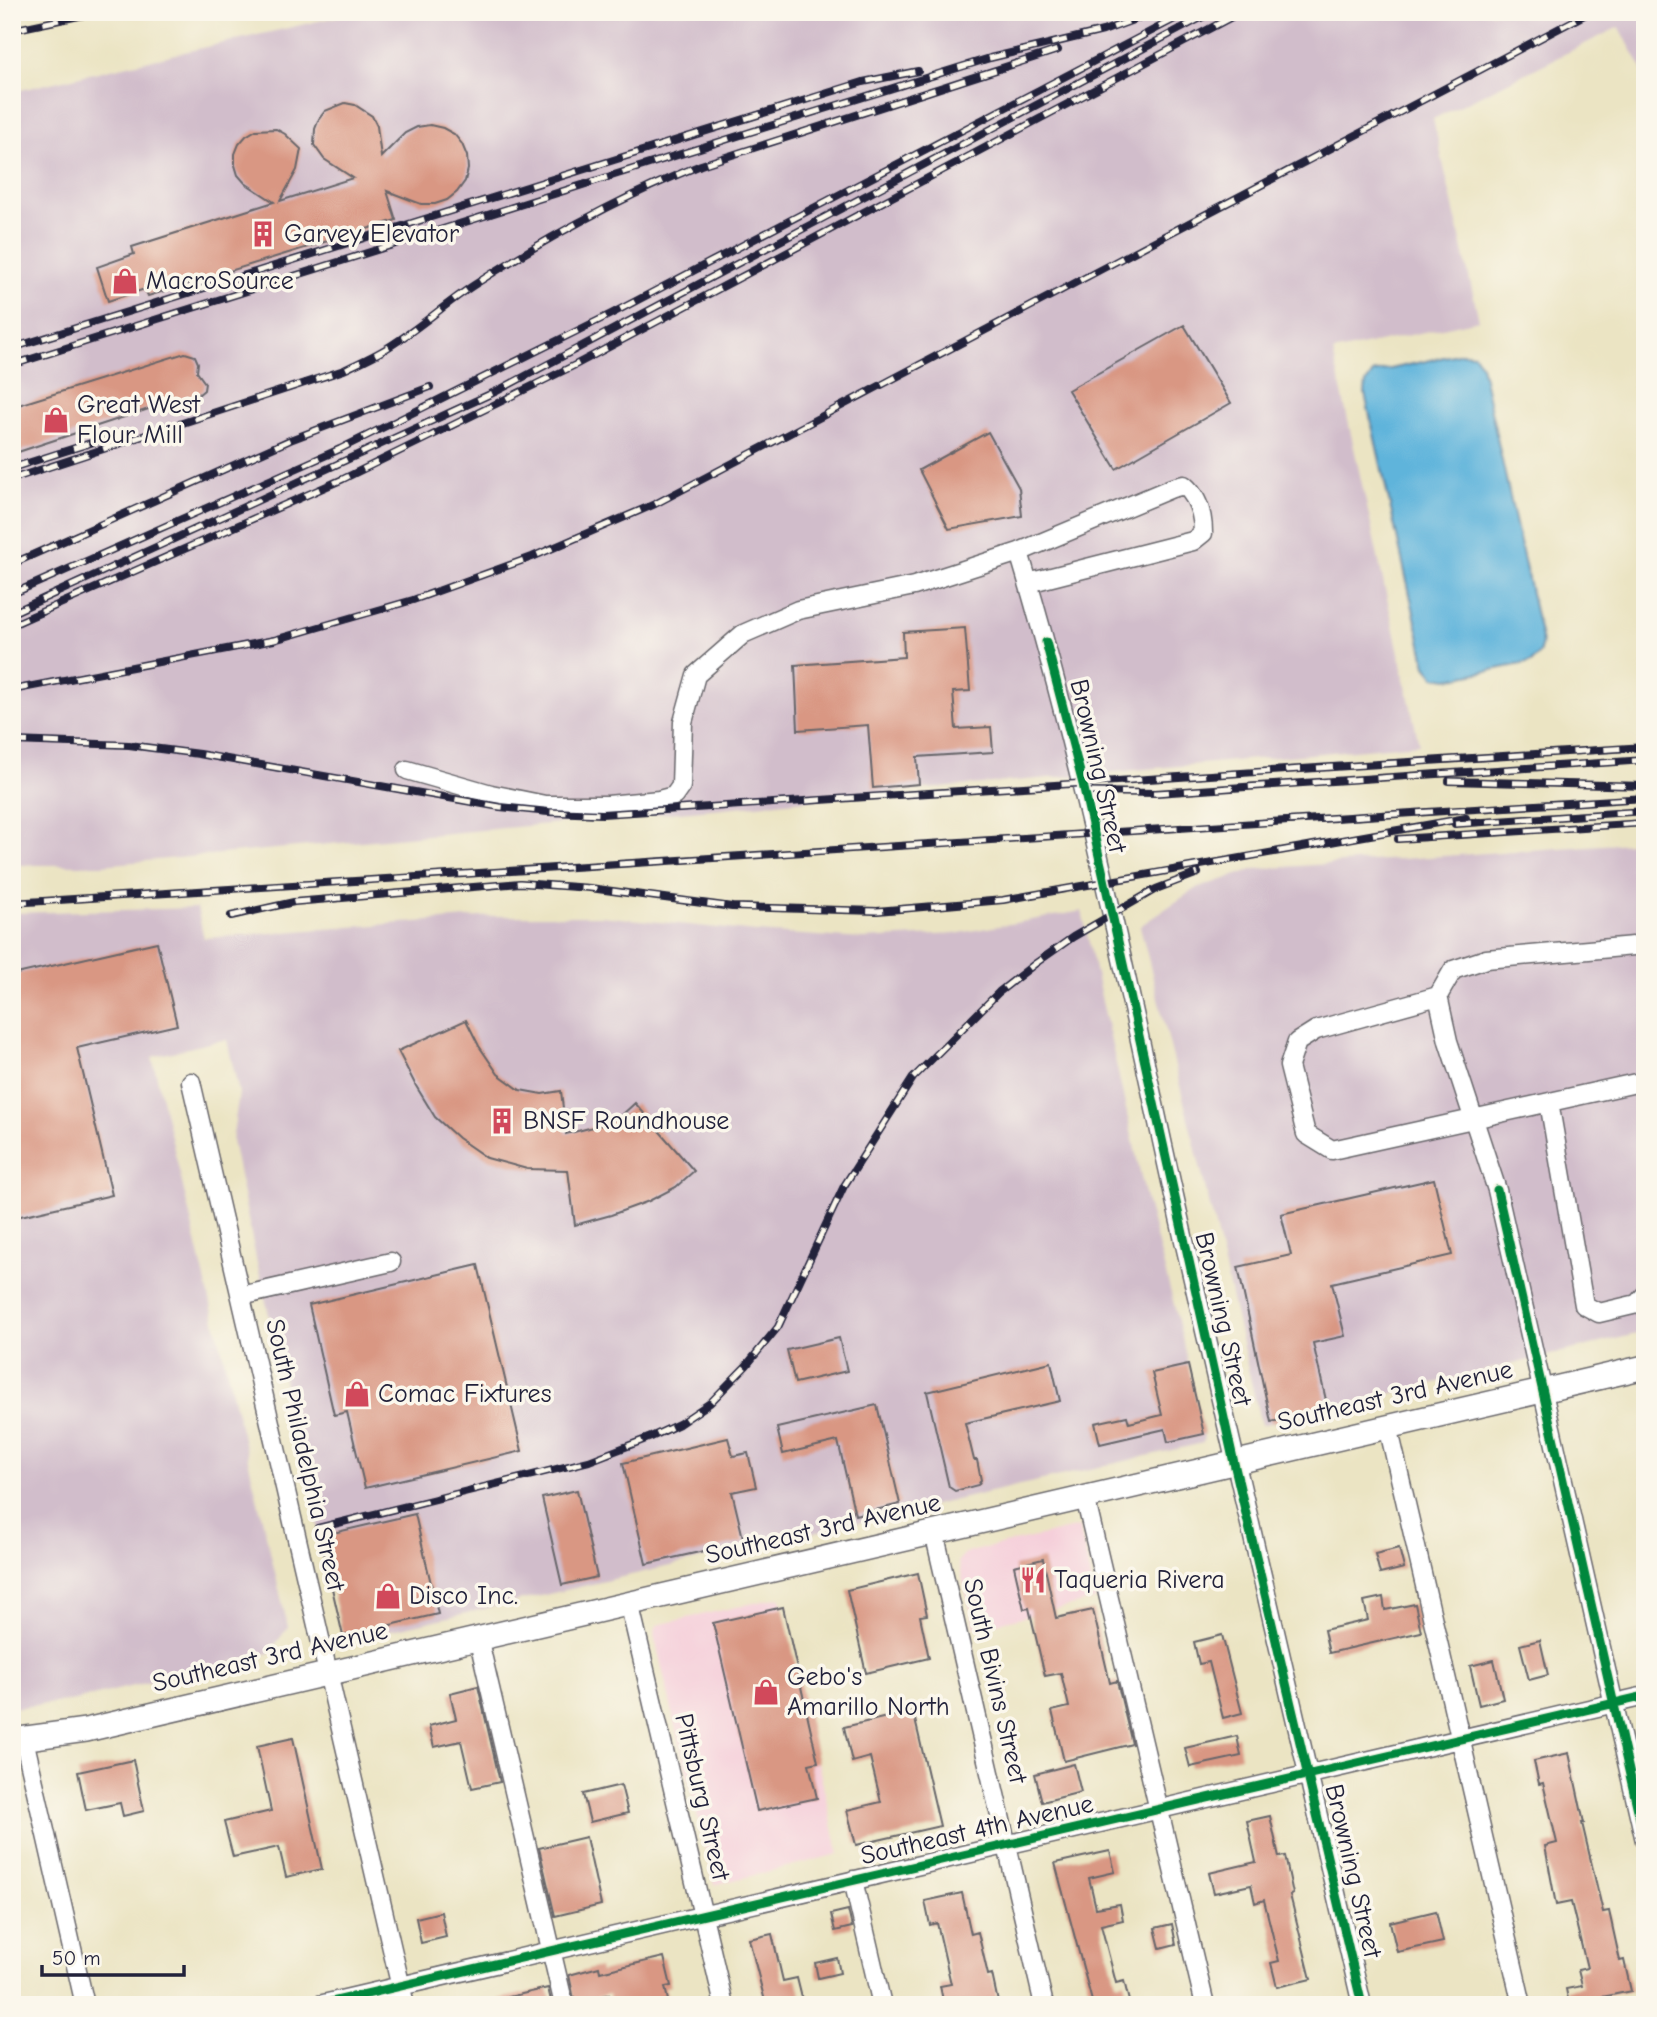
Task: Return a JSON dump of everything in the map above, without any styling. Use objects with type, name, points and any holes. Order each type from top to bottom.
[{"type":"main road","name":"Southeast 3rd Avenue","points":[[18,1740],[86,1730],[1645,1367]]},
{"type":"street","points":[[407,770],[491,794],[545,805],[608,805],[674,796],[681,786],[683,722],[696,675],[743,634],[798,610],[914,586],[1018,552],[1172,488],[1184,485],[1193,493],[1203,520],[1203,533],[1193,541],[1028,583]]},
{"type":"street","name":"Browning Street","points":[[1018,552],[1046,642],[1083,784],[1234,1462],[1362,2005]]},
{"type":"street","points":[[1645,945],[1486,959],[1453,970],[1438,996],[1448,1041],[1497,1190],[1645,1841]]},
{"type":"street","points":[[1438,996],[1315,1030],[1297,1042],[1289,1066],[1306,1135],[1332,1150],[1645,1081]]},
{"type":"street","name":"South Philadelphia Street","points":[[191,1082],[405,2005]]},
{"type":"street","points":[[1549,1102],[1584,1305],[1599,1313],[1637,1304],[1645,1295]]},
{"type":"street","points":[[242,1296],[391,1262]]},
{"type":"street","points":[[1388,1426],[1522,2005]]},
{"type":"street","points":[[1084,1497],[1205,2005]]},
{"type":"street","name":"South Bivins Street","points":[[934,1532],[1044,2005]]},
{"type":"street","name":"Pittsburg Street","points":[[629,1602],[724,2005]]},
{"type":"street","points":[[478,1637],[564,2005]]},
{"type":"street","name":"Southeast 4th Avenue","points":[[319,2005],[1645,1696]]},
{"type":"street","points":[[18,1740],[85,2005]]},
{"type":"street","points":[[853,1881],[882,2005]]},
{"type":"shaded area","points":[[357,12],[1645,12],[1645,74],[1619,27],[1433,119],[1479,320],[1333,352],[1419,744],[102,865],[12,865],[12,92]]},
{"type":"shaded area","points":[[1645,842],[1645,1332],[1261,1425],[1215,1226],[1140,926],[1195,889],[1255,869]]},
{"type":"shaded area","points":[[197,908],[204,938],[494,916],[601,916],[756,932],[864,939],[954,934],[1082,911],[1146,1199],[1204,1434],[1203,1443],[349,1640],[343,1636],[257,1263],[232,1141],[239,1093],[227,1040],[217,1041],[152,1057],[288,1627],[269,1653],[72,1701],[12,1708],[12,913]]},
{"type":"shaded area","points":[[1079,1527],[1096,1600],[975,1628],[958,1561],[965,1553]]},
{"type":"shaded area","points":[[780,1597],[839,1854],[714,1885],[654,1635],[657,1625]]},
{"type":"water","points":[[1462,353],[1474,354],[1481,365],[1542,643],[1539,654],[1531,662],[1448,679],[1435,677],[1426,666],[1365,394],[1366,383],[1373,373]]},
{"type":"building","points":[[345,103],[355,105],[372,116],[377,126],[381,157],[405,133],[417,127],[430,125],[454,134],[467,156],[465,181],[447,200],[435,204],[421,204],[387,191],[396,220],[148,296],[145,289],[108,301],[97,267],[134,254],[132,247],[274,202],[245,183],[238,175],[235,165],[239,144],[256,130],[276,129],[301,149],[297,170],[280,201],[353,178],[324,159],[314,145],[319,119],[325,111]]},
{"type":"building","points":[[1184,325],[1231,403],[1116,469],[1068,390]]},
{"type":"building","points":[[185,353],[195,356],[198,363],[197,372],[205,383],[204,390],[198,395],[12,454],[12,407]]},
{"type":"building","points":[[988,432],[1019,488],[1022,516],[949,529],[919,470]]},
{"type":"building","points":[[965,628],[970,691],[953,692],[956,729],[991,727],[993,752],[917,757],[919,784],[873,788],[868,725],[798,730],[795,665],[904,657],[903,632]]},
{"type":"building","points":[[157,942],[177,1025],[77,1048],[112,1195],[12,1218],[12,975]]},
{"type":"building","name":"BNSF Roundhouse","points":[[466,1020],[498,1074],[520,1090],[542,1094],[561,1091],[566,1134],[605,1124],[622,1115],[635,1103],[694,1171],[676,1187],[649,1201],[575,1225],[568,1170],[527,1169],[487,1158],[458,1138],[435,1117],[416,1086],[398,1051]]},
{"type":"building","points":[[1434,1179],[1452,1255],[1332,1283],[1345,1336],[1313,1343],[1328,1409],[1271,1422],[1238,1267],[1291,1255],[1281,1214]]},
{"type":"building","points":[[478,1265],[522,1451],[365,1488],[347,1412],[334,1415],[309,1305]]},
{"type":"building","points":[[839,1338],[847,1371],[795,1383],[787,1350]]},
{"type":"building","points":[[1051,1362],[1060,1401],[965,1423],[981,1480],[978,1485],[955,1491],[949,1487],[927,1392]]},
{"type":"building","points":[[1188,1365],[1204,1434],[1168,1442],[1165,1429],[1100,1444],[1095,1423],[1127,1416],[1129,1423],[1162,1415],[1152,1373]]},
{"type":"building","points":[[877,1405],[900,1504],[855,1515],[838,1441],[783,1454],[777,1428]]},
{"type":"building","points":[[728,1438],[733,1456],[748,1453],[756,1487],[732,1492],[744,1542],[646,1564],[623,1463]]},
{"type":"building","points":[[577,1490],[597,1577],[562,1585],[542,1498]]},
{"type":"building","points":[[415,1514],[438,1614],[343,1636],[320,1536]]},
{"type":"building","points":[[1399,1548],[1404,1568],[1380,1574],[1375,1554]]},
{"type":"building","points":[[1043,1559],[1056,1618],[1093,1610],[1110,1683],[1117,1681],[1132,1744],[1064,1761],[1052,1711],[1069,1707],[1061,1673],[1045,1676],[1029,1608],[1024,1609],[1014,1566]]},
{"type":"building","points":[[918,1573],[927,1615],[920,1616],[929,1658],[866,1673],[847,1590]]},
{"type":"building","points":[[1383,1597],[1385,1610],[1415,1604],[1421,1632],[1329,1653],[1324,1630],[1368,1620],[1364,1601]]},
{"type":"building","name":"Gebo's Amarillo North","points":[[783,1607],[818,1762],[809,1764],[817,1798],[757,1811],[713,1623]]},
{"type":"building","points":[[1222,1635],[1242,1713],[1223,1718],[1209,1662],[1199,1664],[1194,1642]]},
{"type":"building","points":[[1540,1640],[1548,1675],[1529,1680],[1520,1645]]},
{"type":"building","points":[[1494,1660],[1503,1699],[1479,1705],[1470,1666]]},
{"type":"building","points":[[478,1686],[500,1782],[472,1788],[461,1741],[434,1747],[429,1726],[456,1719],[450,1693]]},
{"type":"building","points":[[913,1711],[940,1826],[856,1845],[847,1810],[881,1802],[870,1757],[852,1762],[844,1727]]},
{"type":"building","points":[[1237,1736],[1241,1756],[1190,1767],[1185,1748]]},
{"type":"building","points":[[293,1738],[322,1869],[286,1877],[279,1847],[233,1857],[224,1822],[271,1811],[257,1746]]},
{"type":"building","points":[[1569,1753],[1603,1912],[1609,1911],[1620,1961],[1624,1960],[1631,1991],[1569,2004],[1566,1989],[1582,1986],[1578,1970],[1587,1968],[1571,1902],[1556,1905],[1545,1846],[1557,1843],[1543,1783],[1539,1784],[1534,1761]]},
{"type":"building","points":[[133,1760],[144,1811],[123,1816],[120,1803],[86,1810],[78,1772]]},
{"type":"building","points":[[1074,1764],[1081,1792],[1042,1802],[1035,1774]]},
{"type":"building","points":[[621,1785],[628,1813],[590,1822],[583,1794]]},
{"type":"building","points":[[1270,1816],[1279,1857],[1285,1856],[1293,1894],[1290,1895],[1311,1979],[1277,1987],[1271,1963],[1279,1961],[1264,1900],[1255,1903],[1251,1885],[1214,1893],[1209,1873],[1256,1862],[1247,1821]]},
{"type":"building","points":[[586,1837],[601,1905],[555,1916],[539,1848]]},
{"type":"building","points":[[1110,1851],[1115,1872],[1089,1878],[1096,1908],[1120,1904],[1123,1920],[1101,1925],[1116,1983],[1124,1981],[1130,2005],[1093,2005],[1055,1863]]},
{"type":"building","points":[[962,1893],[971,1934],[978,1932],[988,1975],[992,1974],[998,2002],[986,2005],[944,2005],[940,1986],[951,1984],[937,1923],[930,1925],[925,1901]]},
{"type":"building","points":[[848,1910],[852,1927],[835,1931],[831,1914]]},
{"type":"building","points":[[1436,1911],[1443,1942],[1397,1952],[1390,1922]]},
{"type":"building","points":[[441,1912],[446,1937],[421,1943],[416,1918]]},
{"type":"building","points":[[1172,1924],[1176,1944],[1160,1948],[1155,1928]]},
{"type":"building","points":[[772,1934],[783,1981],[797,1978],[803,2002],[766,2005],[749,1939]]},
{"type":"building","points":[[664,1957],[671,1986],[665,1987],[669,2005],[610,2005],[609,1994],[575,2004],[569,1975],[599,1967],[600,1972]]},
{"type":"building","points":[[837,1958],[840,1973],[818,1978],[815,1963]]},
{"type":"building","points":[[548,1988],[552,2005],[501,2005],[500,1999]]},
{"type":"railway","points":[[12,30],[98,12]]},
{"type":"railway","points":[[12,365],[760,129],[990,58],[1103,31],[1155,12]]},
{"type":"railway","points":[[12,594],[340,449],[611,314],[1188,12]]},
{"type":"railway","points":[[12,613],[497,391],[1212,12]]},
{"type":"railway","points":[[12,625],[343,479],[575,365],[1241,12]]},
{"type":"railway","points":[[12,690],[274,640],[413,600],[532,557],[655,504],[1590,12]]},
{"type":"railway","points":[[12,479],[344,370],[394,344],[474,285],[556,235],[613,205],[701,165],[1058,50]]},
{"type":"railway","points":[[12,348],[863,82],[918,71]]},
{"type":"railway","points":[[12,564],[290,440],[430,387]]},
{"type":"railway","points":[[12,468],[119,434]]},
{"type":"railway","points":[[12,741],[129,745],[199,754],[500,807],[602,814],[1645,747]]},
{"type":"railway","points":[[1089,792],[1156,793],[1645,760]]},
{"type":"railway","points":[[1449,781],[1645,786]]},
{"type":"railway","points":[[12,903],[1645,798]]},
{"type":"railway","points":[[1455,824],[1645,811]]},
{"type":"railway","points":[[231,916],[294,902],[520,883],[590,888],[732,907],[877,911],[1003,900],[1466,818]]},
{"type":"railway","points":[[1398,839],[1645,823]]},
{"type":"railway","points":[[318,1528],[589,1461],[679,1424],[710,1403],[746,1366],[778,1327],[844,1186],[913,1078],[999,992],[1036,963],[1073,937],[1156,889],[1198,873]]},
{"type":"cycle path","points":[[1046,642],[1083,784],[1234,1463],[1362,2005]]},
{"type":"cycle path","points":[[1497,1190],[1645,1841]]},
{"type":"cycle path","points":[[319,2005],[1645,1696]]},
{"type":"place","name":"Garvey Elevator","points":[[263,234]]},
{"type":"place","name":"MacroSource","points":[[125,281]]},
{"type":"place","name":"Great West Flour Mill","points":[[56,420]]},
{"type":"place","name":"BNSF Roundhouse","points":[[502,1121]]},
{"type":"place","name":"Comac Fixtures","points":[[357,1394]]},
{"type":"place","name":"Taqueria Rivera","points":[[1033,1580]]},
{"type":"place","name":"Disco Inc.","points":[[388,1596]]},
{"type":"place","name":"Gebo's Amarillo North","points":[[766,1692]]}]
